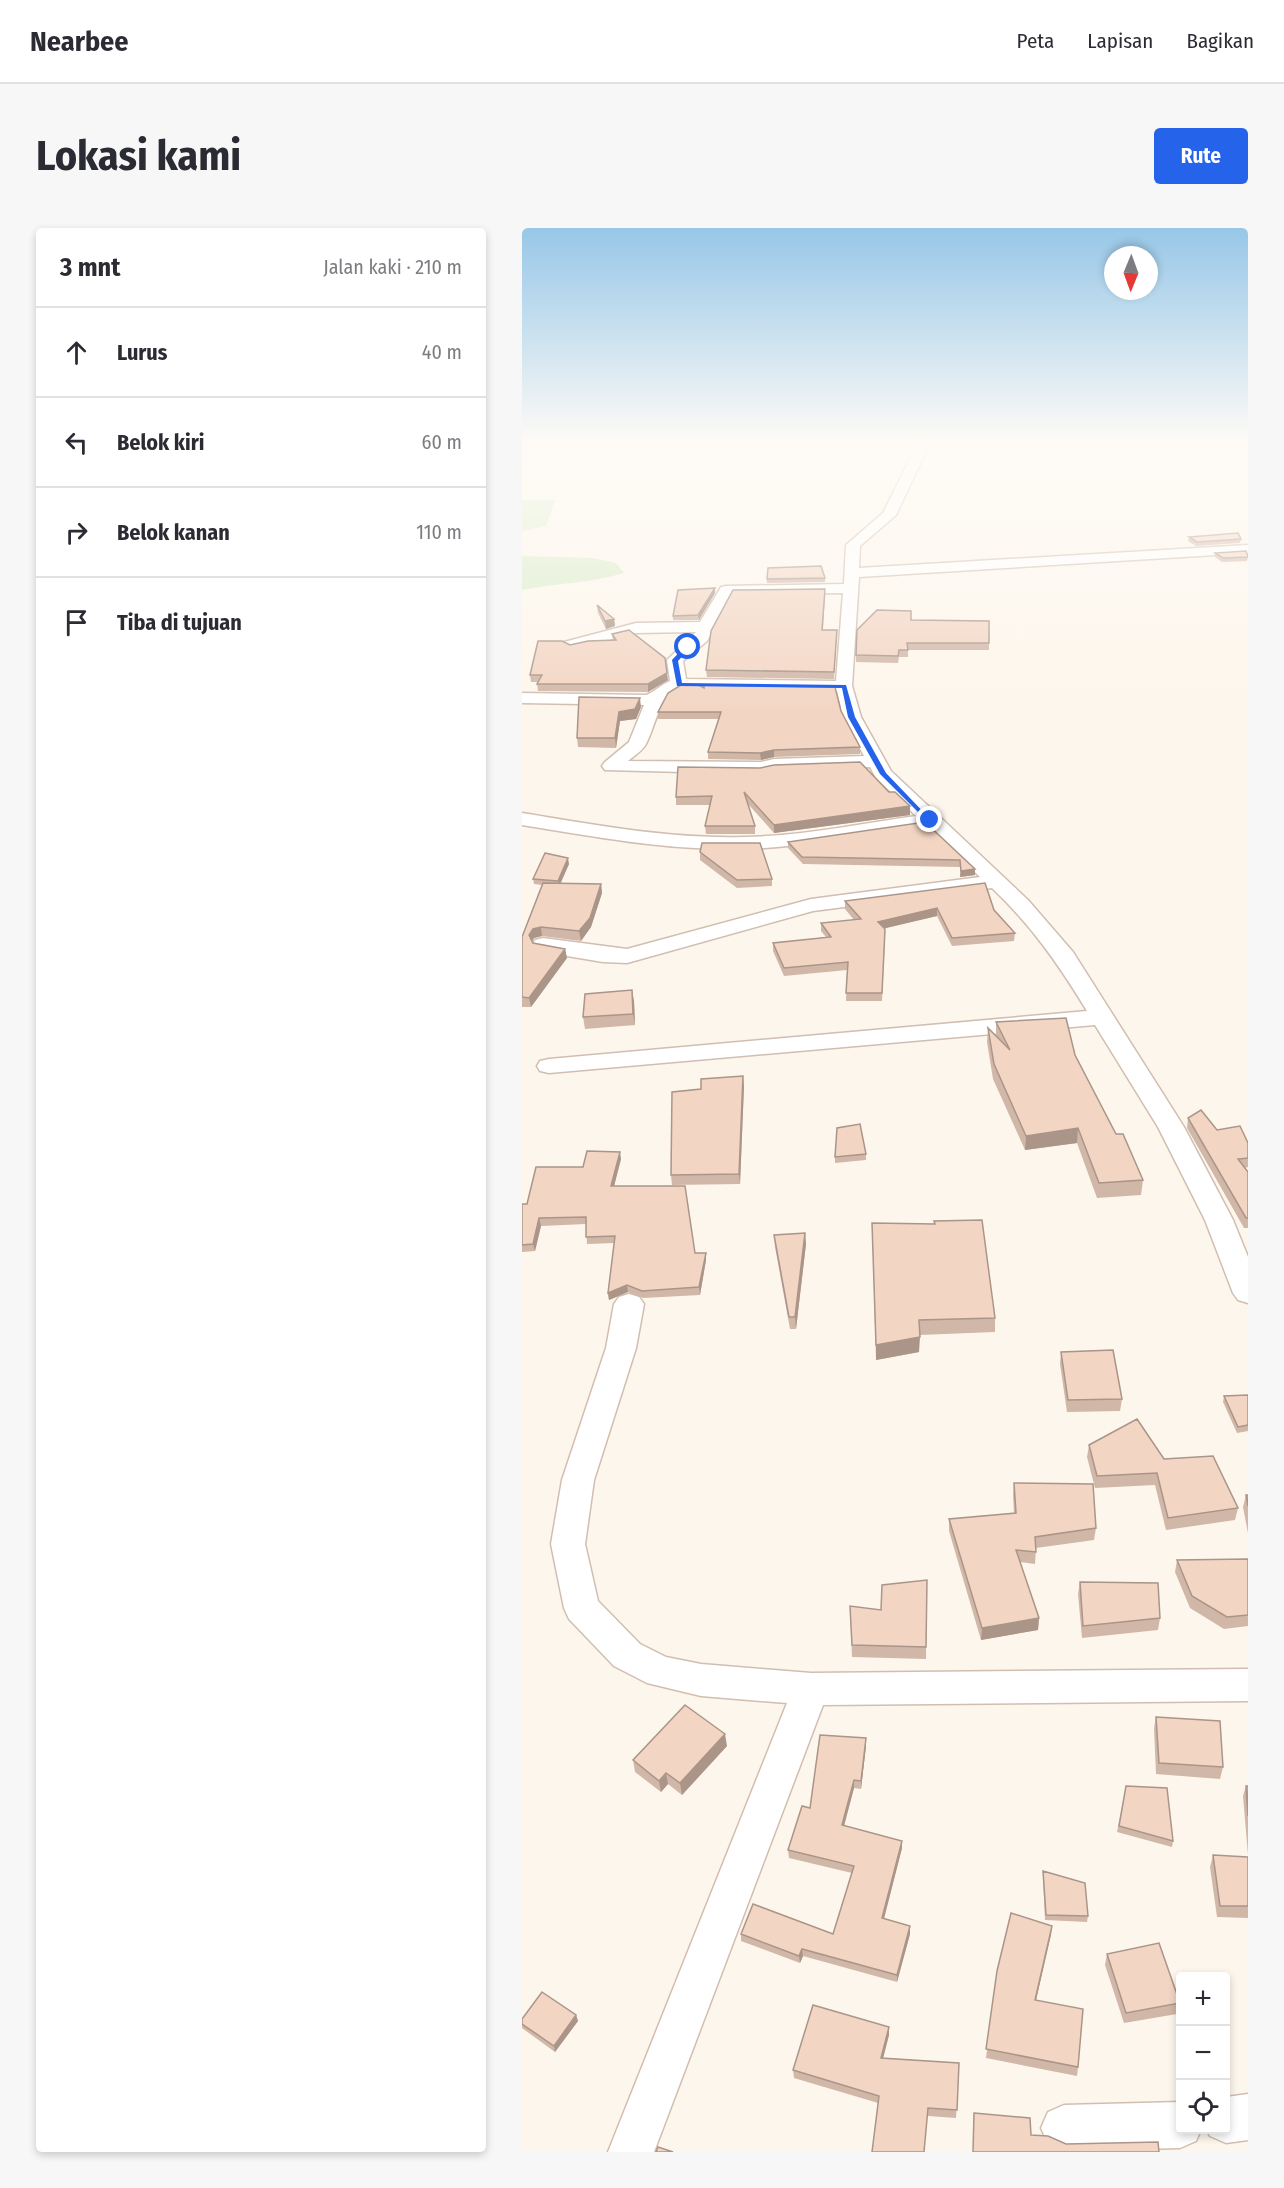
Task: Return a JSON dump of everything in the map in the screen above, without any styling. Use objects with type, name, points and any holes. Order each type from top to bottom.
[{"type":"street","points":[[868,533],[853,545],[850,629],[844,686],[852,717],[883,774],[1021,904],[1062,952],[1171,1127],[1219,1220],[1248,1293]]},
{"type":"street","points":[[679,684],[675,660],[701,638],[712,611],[721,604],[724,593],[729,590],[1248,549]]},
{"type":"street","points":[[570,645],[636,628],[705,627]]},
{"type":"street","points":[[844,686],[679,684],[662,690],[655,699],[638,744],[611,766],[761,768],[774,765],[876,761]]},
{"type":"street","points":[[522,698],[655,699]]},
{"type":"street","points":[[522,819],[633,837],[730,843],[761,842],[930,820]]},
{"type":"street","points":[[543,945],[603,956],[627,956],[742,926],[811,905],[996,881]]},
{"type":"street","points":[[549,1066],[1103,1017]]},
{"type":"street","points":[[629,1304],[621,1348],[576,1491],[568,1544],[582,1608],[627,1655],[660,1672],[701,1680],[811,1689],[1248,1685]]},
{"type":"street","points":[[632,2152],[811,1689]]},
{"type":"street","points":[[1230,2119],[1248,2117]]},
{"type":"street","points":[[1064,2128],[1176,2125]]},
{"type":"green space","points":[[522,556],[593,558],[616,563],[624,573],[522,590]]},
{"type":"building","points":[[1238,533],[1241,539],[1197,542],[1189,537]]},
{"type":"building","points":[[1246,551],[1248,557],[1223,558],[1215,553]]},
{"type":"building","points":[[821,566],[825,578],[767,579],[768,568]]},
{"type":"building","points":[[715,588],[698,615],[673,616],[678,590]]},
{"type":"building","points":[[825,589],[822,630],[837,630],[834,672],[706,670],[711,631],[733,590]]},
{"type":"building","points":[[597,605],[614,619],[605,621]]},
{"type":"building","points":[[877,610],[911,611],[911,620],[989,621],[989,643],[907,643],[908,650],[899,650],[898,656],[856,655],[857,630]]},
{"type":"building","points":[[629,630],[665,658],[667,673],[648,684],[537,684],[542,675],[530,675],[538,641],[562,641],[570,645],[588,641],[616,640],[612,634]]},
{"type":"building","points":[[681,685],[699,685],[704,688],[704,685],[835,687],[841,711],[860,747],[774,750],[760,753],[708,752],[721,712],[658,712],[668,693]]},
{"type":"building","points":[[579,697],[640,698],[635,709],[619,712],[615,738],[577,738]]},
{"type":"building","points":[[860,762],[889,792],[895,792],[910,806],[774,825],[744,792],[755,826],[705,826],[712,796],[676,797],[678,767],[760,768],[774,765]]},
{"type":"building","points":[[925,822],[975,869],[961,871],[960,860],[802,857],[788,842]]},
{"type":"building","points":[[702,843],[760,843],[772,879],[737,880],[700,852]]},
{"type":"building","points":[[545,853],[568,858],[558,881],[533,879]]},
{"type":"building","points":[[543,883],[601,884],[590,918],[579,931],[541,927],[533,929],[529,935],[533,943],[565,949],[529,998],[522,997],[522,937]]},
{"type":"building","points":[[985,883],[994,910],[1015,933],[952,938],[937,908],[878,922],[885,929],[882,993],[846,993],[848,962],[784,968],[773,943],[831,937],[821,923],[861,919],[845,901]]},
{"type":"building","points":[[632,990],[633,1014],[583,1017],[585,994]]},
{"type":"building","points":[[1066,1018],[1075,1055],[1116,1134],[1123,1134],[1143,1180],[1099,1183],[1078,1128],[1026,1136],[994,1064],[988,1028],[1010,1050],[996,1022]]},
{"type":"building","points":[[743,1076],[739,1174],[671,1175],[672,1092],[701,1089],[701,1079]]},
{"type":"building","points":[[1201,1110],[1217,1130],[1240,1126],[1248,1143],[1248,1158],[1238,1159],[1248,1172],[1248,1218],[1188,1118]]},
{"type":"building","points":[[860,1124],[866,1154],[835,1157],[837,1128]]},
{"type":"building","points":[[587,1151],[620,1152],[611,1186],[685,1186],[695,1253],[706,1253],[699,1287],[642,1291],[627,1285],[608,1293],[615,1236],[586,1237],[586,1217],[539,1218],[533,1244],[522,1245],[522,1204],[527,1204],[536,1167],[583,1167]]},
{"type":"building","points":[[982,1220],[995,1318],[919,1320],[920,1337],[876,1345],[872,1223],[935,1224],[934,1221]]},
{"type":"building","points":[[805,1233],[795,1317],[789,1317],[774,1235]]},
{"type":"building","points":[[1113,1350],[1122,1399],[1068,1400],[1061,1352]]},
{"type":"building","points":[[1248,1395],[1248,1425],[1238,1427],[1224,1396]]},
{"type":"building","points":[[1137,1419],[1164,1459],[1213,1456],[1238,1508],[1168,1518],[1157,1473],[1097,1476],[1089,1445]]},
{"type":"building","points":[[1014,1483],[1093,1484],[1096,1528],[1035,1537],[1036,1552],[1016,1550],[1039,1618],[982,1628],[949,1519],[1016,1513]]},
{"type":"building","points":[[1248,1559],[1248,1615],[1227,1617],[1192,1596],[1177,1560]]},
{"type":"building","points":[[927,1580],[926,1647],[852,1645],[850,1606],[881,1610],[882,1585]]},
{"type":"building","points":[[1080,1582],[1158,1583],[1160,1618],[1083,1626]]},
{"type":"building","points":[[685,1705],[725,1734],[680,1783],[666,1773],[659,1781],[633,1760]]},
{"type":"building","points":[[1156,1717],[1220,1721],[1223,1767],[1159,1763]]},
{"type":"building","points":[[820,1735],[866,1738],[861,1781],[854,1780],[842,1825],[902,1841],[882,1918],[910,1926],[897,1975],[802,1949],[799,1956],[741,1934],[753,1904],[833,1934],[854,1866],[788,1850],[802,1806],[810,1808]]},
{"type":"building","points":[[1126,1786],[1167,1788],[1173,1841],[1119,1826]]},
{"type":"building","points":[[1246,1786],[1248,1786],[1248,1816]]},
{"type":"building","points":[[1213,1855],[1248,1857],[1248,1906],[1220,1906]]},
{"type":"building","points":[[1043,1871],[1085,1883],[1088,1916],[1046,1915]]},
{"type":"building","points":[[1011,1913],[1052,1926],[1035,2000],[1083,2009],[1078,2067],[986,2049],[997,1971]]},
{"type":"building","points":[[1159,1943],[1176,1992],[1176,2004],[1126,2013],[1107,1954]]},
{"type":"building","points":[[542,1992],[576,2015],[554,2046],[522,2024],[522,2019]]},
{"type":"building","points":[[813,2005],[889,2027],[881,2058],[959,2063],[957,2110],[928,2108],[924,2152],[872,2152],[879,2096],[793,2070]]},
{"type":"building","points":[[974,2113],[1030,2118],[1031,2135],[1048,2136],[1066,2144],[1158,2142],[1159,2152],[973,2152]]},
{"type":"building","points":[[658,2147],[673,2152],[656,2152]]},
{"type":"route","points":[[688,647],[675,660],[679,684],[844,686],[852,717],[883,774],[930,820]]}]
